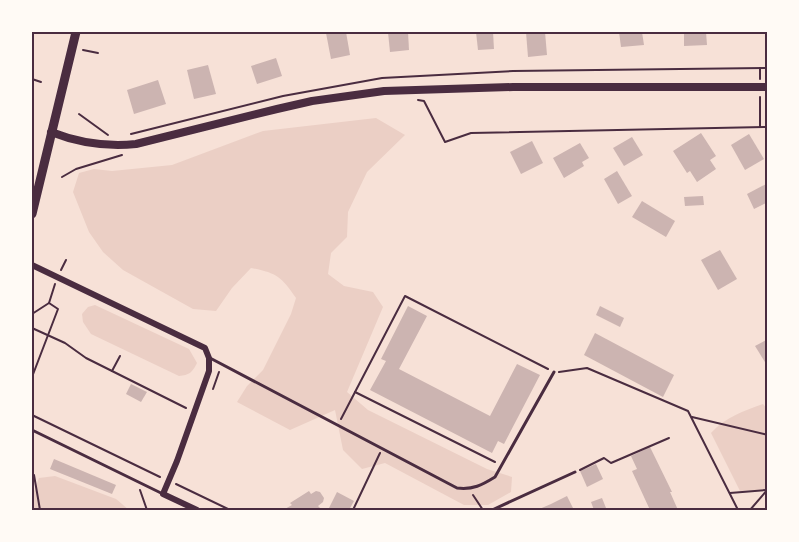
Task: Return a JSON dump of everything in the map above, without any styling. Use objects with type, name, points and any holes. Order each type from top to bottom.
[{"type":"main road","points":[[32,214],[76,32]]},
{"type":"street","points":[[51,132],[96,145],[136,144],[312,101],[396,91],[513,87],[768,87]]},
{"type":"street","points":[[32,265],[205,348],[209,371],[163,494],[197,510]]},
{"type":"lane","points":[[208,358],[457,489],[469,490],[495,477],[503,466],[554,372]]},
{"type":"lane","points":[[32,430],[163,494]]},
{"type":"lane","points":[[492,510],[575,472]]},
{"type":"path","points":[[72,49],[98,53]]},
{"type":"path","points":[[32,79],[41,82]]},
{"type":"path","points":[[414,99],[424,102],[445,142],[471,133],[768,127]]},
{"type":"path","points":[[62,177],[76,169],[129,153]]},
{"type":"path","points":[[32,314],[49,303],[58,277]]},
{"type":"path","points":[[339,422],[405,296],[554,372],[587,368],[688,411],[738,510]]},
{"type":"path","points":[[32,377],[58,309],[49,303]]},
{"type":"path","points":[[32,328],[194,411]]},
{"type":"path","points":[[112,371],[120,356]]},
{"type":"path","points":[[211,396],[222,365]]},
{"type":"path","points":[[355,392],[503,466]]},
{"type":"path","points":[[32,415],[230,510]]},
{"type":"path","points":[[692,417],[768,435]]},
{"type":"path","points":[[575,472],[604,458],[611,463],[669,438]]},
{"type":"path","points":[[352,510],[382,448]]},
{"type":"path","points":[[34,475],[40,510]]},
{"type":"path","points":[[729,493],[767,489]]},
{"type":"path","points":[[750,510],[767,489]]},
{"type":"path","points":[[469,490],[483,510]]},
{"type":"path","points":[[215,510],[218,504]]},
{"type":"shaded area","points":[[376,118],[405,135],[367,172],[348,212],[347,237],[331,253],[328,274],[344,286],[373,292],[383,307],[347,392],[368,410],[487,469],[512,477],[511,492],[488,505],[464,505],[385,463],[362,469],[343,450],[335,410],[290,430],[237,402],[247,386],[263,370],[291,314],[296,298],[291,291],[277,277],[251,268],[232,288],[216,311],[193,309],[123,270],[103,252],[89,232],[73,192],[79,173],[94,169],[112,171],[172,165],[263,131]]},
{"type":"shaded area","points":[[95,305],[189,349],[197,363],[190,373],[179,376],[91,334],[83,322],[82,314],[88,307]]},
{"type":"shaded area","points":[[763,404],[768,410],[767,489],[741,493],[711,433],[729,419]]},
{"type":"shaded area","points":[[55,476],[116,499],[129,510],[32,510],[32,497],[39,478]]},
{"type":"building","points":[[346,32],[350,55],[331,59],[326,33]]},
{"type":"building","points":[[388,32],[408,32],[409,50],[390,52]]},
{"type":"building","points":[[476,32],[493,32],[494,49],[478,50]]},
{"type":"building","points":[[526,32],[545,32],[547,55],[528,57]]},
{"type":"building","points":[[619,32],[642,32],[644,45],[621,47]]},
{"type":"building","points":[[684,32],[706,32],[707,45],[684,46]]},
{"type":"building","points":[[276,58],[282,76],[257,84],[251,66]]},
{"type":"building","points":[[208,65],[216,94],[194,99],[187,70]]},
{"type":"building","points":[[158,80],[166,104],[134,114],[127,90]]},
{"type":"building","points":[[701,133],[716,156],[710,160],[716,169],[697,182],[690,171],[687,173],[673,151]]},
{"type":"building","points":[[749,134],[764,159],[745,170],[731,145]]},
{"type":"building","points":[[632,137],[643,155],[624,166],[613,148]]},
{"type":"building","points":[[532,141],[543,163],[521,174],[510,152]]},
{"type":"building","points":[[580,143],[589,158],[582,162],[584,166],[564,178],[553,158]]},
{"type":"building","points":[[617,171],[632,196],[618,204],[604,179]]},
{"type":"building","points":[[768,183],[768,202],[754,209],[747,194]]},
{"type":"building","points":[[703,196],[704,205],[685,206],[684,197]]},
{"type":"building","points":[[642,201],[675,221],[666,237],[632,217]]},
{"type":"building","points":[[720,250],[737,279],[718,290],[701,260]]},
{"type":"building","points":[[408,306],[427,316],[399,369],[490,416],[517,364],[540,375],[504,444],[498,441],[492,453],[370,390],[386,361],[381,359]]},
{"type":"building","points":[[600,306],[624,318],[620,327],[596,315]]},
{"type":"building","points":[[595,333],[674,375],[663,397],[584,355]]},
{"type":"building","points":[[768,339],[768,367],[755,346]]},
{"type":"building","points":[[131,384],[147,392],[141,402],[126,394]]},
{"type":"building","points":[[650,447],[672,492],[670,492],[678,510],[650,510],[632,471],[637,469],[631,456]]},
{"type":"building","points":[[54,459],[116,485],[112,494],[50,469]]},
{"type":"building","points":[[596,464],[603,479],[587,487],[580,471]]},
{"type":"building","points":[[309,491],[311,494],[316,491],[320,492],[324,498],[318,506],[320,508],[283,510],[292,505],[290,503]]},
{"type":"building","points":[[337,492],[354,501],[349,510],[328,510]]},
{"type":"building","points":[[567,496],[574,510],[537,510],[551,504]]},
{"type":"building","points":[[602,498],[606,508],[594,510],[591,502]]}]
